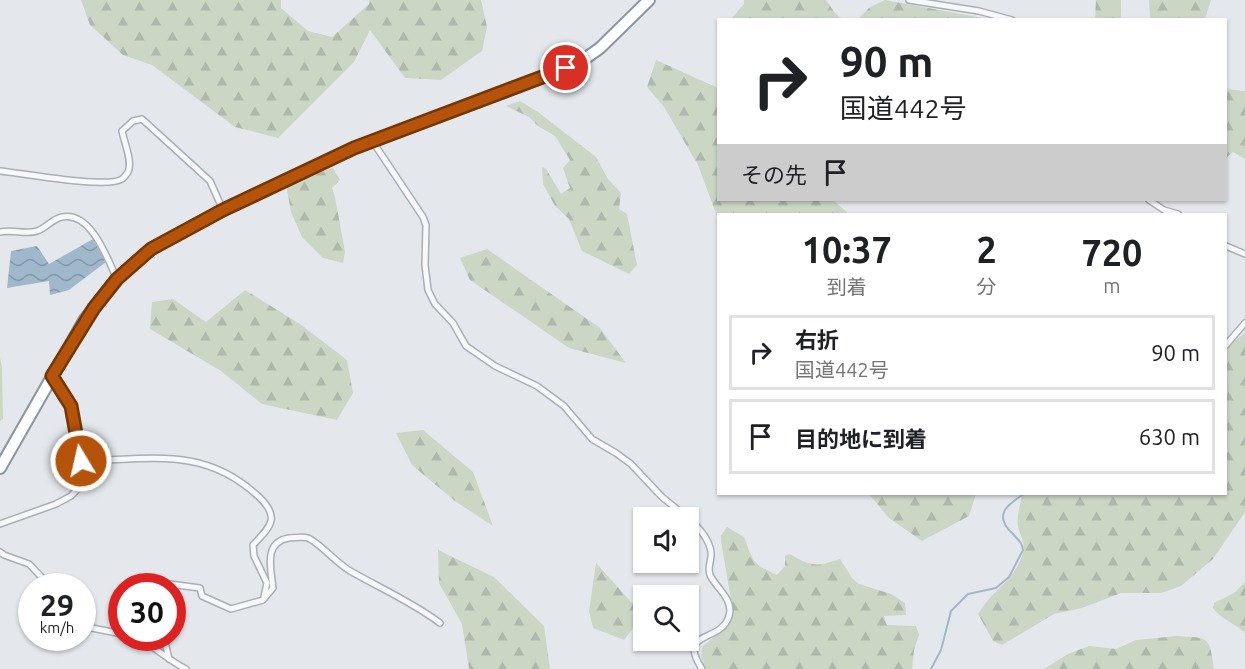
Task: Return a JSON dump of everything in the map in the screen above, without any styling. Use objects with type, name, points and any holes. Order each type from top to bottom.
[{"type":"highway","points":[[0,468],[85,319],[117,279],[151,249],[223,210],[354,148],[566,68],[586,58],[600,48],[649,0]]},
{"type":"street","points":[[909,0],[979,10],[1005,18]]},
{"type":"street","points":[[0,171],[63,179],[110,182],[122,179],[128,172],[129,164],[122,131],[133,121],[142,119],[210,181],[223,210]]},
{"type":"street","points":[[373,142],[423,217],[426,225],[425,265],[428,290],[435,304],[453,323],[466,346],[495,366],[537,386],[564,406],[592,440],[631,464],[673,507]]},
{"type":"street","points":[[1150,201],[1164,210],[1174,213]]},
{"type":"street","points":[[0,232],[37,231],[59,218],[70,216],[80,220],[98,238],[117,279]]},
{"type":"street","points":[[1227,246],[1245,254]]},
{"type":"street","points":[[1227,344],[1245,322]]},
{"type":"street","points":[[0,525],[56,504],[71,496],[81,485],[83,473],[71,406],[52,376]]},
{"type":"street","points":[[81,461],[178,458],[211,465],[229,473],[247,486],[269,506],[272,517],[267,531],[253,545],[254,556],[267,583],[263,600]]},
{"type":"street","points":[[699,528],[709,543],[711,553],[708,570],[726,596],[730,611],[723,627],[695,643],[693,649],[702,669]]},
{"type":"street","points":[[186,586],[200,588],[202,596],[231,609],[263,600],[273,588],[270,554],[273,546],[281,540],[308,538],[349,571],[420,608],[440,623]]},
{"type":"street","points":[[0,552],[29,564],[38,573]]},
{"type":"street","points":[[159,651],[186,669]]},
{"type":"street","points":[[168,651],[170,660]]},
{"type":"green space","points":[[81,0],[281,0],[281,8],[308,31],[332,37],[369,4],[369,0],[481,0],[487,27],[482,51],[441,80],[405,78],[370,30],[354,62],[278,138],[235,127],[152,65],[123,55],[90,25]]},
{"type":"green space","points":[[744,0],[826,0],[841,18],[732,18],[744,4]]},
{"type":"green space","points":[[885,0],[983,18],[859,18],[870,7]]},
{"type":"green space","points":[[1096,0],[1121,0],[1121,18],[1095,18]]},
{"type":"green space","points":[[1149,0],[1211,0],[1205,18],[1150,18]]},
{"type":"green space","points":[[656,60],[717,88],[717,201],[834,201],[848,213],[717,213],[717,216],[698,165],[664,107],[647,87]]},
{"type":"green space","points":[[1227,89],[1245,91],[1245,159],[1233,152],[1227,157]]},
{"type":"green space","points":[[520,101],[538,112],[596,157],[608,179],[621,193],[619,209],[627,214],[637,265],[629,274],[582,251],[569,219],[555,206],[543,184],[542,167],[546,169],[561,194],[570,188],[563,168],[570,160],[555,136],[538,126],[529,117],[506,106]]},
{"type":"green space","points":[[333,168],[340,180],[332,188],[345,252],[343,263],[323,258],[302,237],[291,212],[286,184]]},
{"type":"green space","points":[[487,249],[600,328],[626,363],[569,348],[470,280],[460,258]]},
{"type":"green space","points":[[245,290],[300,324],[347,360],[353,393],[337,420],[262,404],[221,371],[150,329],[152,302],[173,299],[206,322]]},
{"type":"green space","points":[[1245,333],[1245,512],[1213,559],[1181,586],[1161,593],[1121,593],[1082,608],[1054,614],[1002,645],[993,641],[978,614],[1020,562],[1024,549],[1018,522],[1022,495],[1227,495],[1227,342],[1233,342]]},
{"type":"green space","points":[[0,358],[3,419],[0,421]]},
{"type":"green space","points":[[423,430],[473,472],[493,526],[455,501],[412,465],[396,433]]},
{"type":"green space","points":[[870,495],[976,495],[969,516],[922,541],[889,518]]},
{"type":"green space","points":[[727,527],[744,537],[754,561],[762,568],[777,575],[785,566],[785,556],[790,554],[814,564],[840,559],[852,578],[859,584],[891,594],[905,603],[906,615],[884,616],[887,625],[916,626],[919,635],[914,650],[912,669],[706,669],[701,657],[703,646],[720,631],[733,611],[721,541],[721,536]]},
{"type":"green space","points":[[438,550],[494,577],[544,626],[550,669],[469,669],[462,624],[439,583]]},
{"type":"green space","points":[[596,563],[633,603],[633,628],[624,640],[593,628],[589,611]]},
{"type":"green space","points":[[1245,582],[1245,633],[1213,608],[1214,603],[1234,593]]},
{"type":"green space","points":[[1177,636],[1196,637],[1206,641],[1211,650],[1214,669],[1044,669],[1068,654],[1089,646],[1116,649],[1136,640]]},
{"type":"water","points":[[93,239],[106,262],[69,290],[50,295],[49,281],[7,288],[11,251],[37,246],[49,264]]},
{"type":"waterway","points":[[931,669],[941,650],[951,611],[968,594],[996,588],[1009,577],[1023,550],[1020,541],[1007,527],[1003,516],[1008,506],[1023,495]]},
{"type":"route","points":[[81,461],[71,406],[63,390],[52,376],[85,319],[117,279],[151,249],[188,227],[354,148],[566,68]]}]
